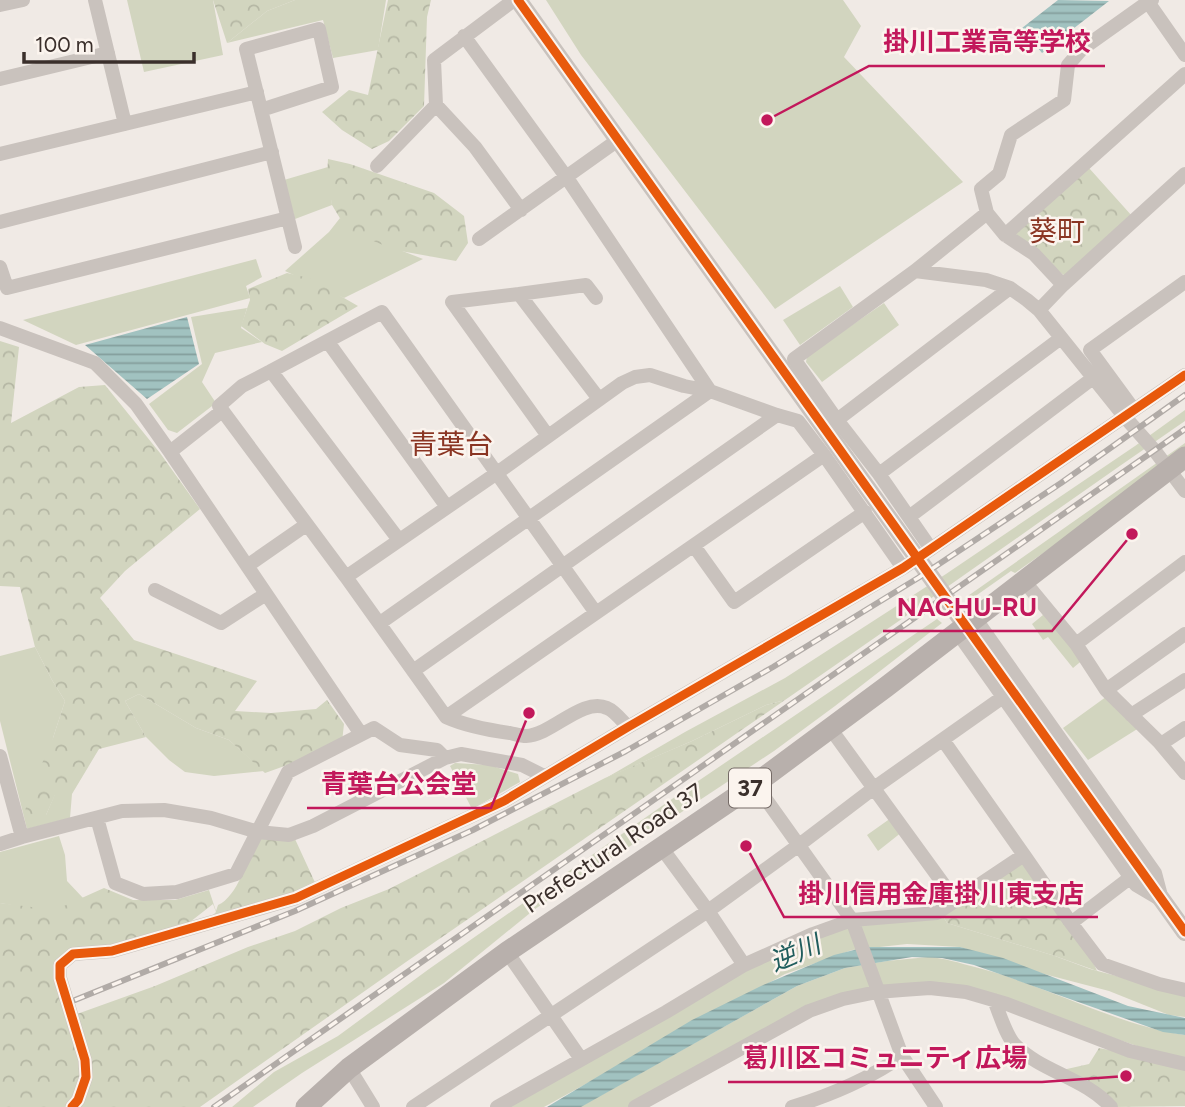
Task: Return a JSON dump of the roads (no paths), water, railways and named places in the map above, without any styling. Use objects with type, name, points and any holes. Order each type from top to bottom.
[{"type":"main road","name":"Prefectural Road 37","points":[[306,1107],[349,1068],[507,952],[755,784],[831,728],[1177,463]]},
{"type":"street","points":[[0,5],[23,0]]},
{"type":"street","points":[[95,0],[125,124]]},
{"type":"street","points":[[521,210],[475,148],[436,104],[435,60],[516,0],[744,316],[1134,871]]},
{"type":"street","points":[[1063,285],[1034,254],[1005,235],[987,213],[981,190],[999,174],[1011,135],[1064,100],[1068,65],[1082,48],[1150,1],[1185,55]]},
{"type":"street","points":[[261,110],[332,87],[319,29],[246,49],[261,110],[272,152],[295,247]]},
{"type":"street","points":[[464,36],[566,178],[710,391]]},
{"type":"street","points":[[0,79],[108,52]]},
{"type":"street","points":[[1005,235],[1185,74]]},
{"type":"street","points":[[0,154],[257,92]]},
{"type":"street","points":[[377,166],[436,104]]},
{"type":"street","points":[[479,239],[618,140]]},
{"type":"street","points":[[0,222],[272,152]]},
{"type":"street","points":[[1039,310],[1185,174]]},
{"type":"street","points":[[932,549],[794,359],[915,271],[987,213]]},
{"type":"street","points":[[0,267],[6,288],[288,218]]},
{"type":"street","points":[[915,271],[986,280],[1010,288],[1039,310],[1093,378],[1177,463],[1185,492]]},
{"type":"street","points":[[1129,413],[1090,350],[1185,282]]},
{"type":"street","points":[[548,436],[452,302],[586,285],[596,298]]},
{"type":"street","points":[[837,420],[1010,288]]},
{"type":"street","points":[[519,294],[599,399]]},
{"type":"street","points":[[596,613],[382,312],[242,386],[219,406],[446,716],[486,729],[527,736],[594,706],[608,708],[628,727]]},
{"type":"street","points":[[0,328],[95,363],[136,404],[361,734]]},
{"type":"street","points":[[879,474],[1061,338]]},
{"type":"street","points":[[328,342],[447,506]]},
{"type":"street","points":[[271,371],[399,540]]},
{"type":"street","points":[[72,1107],[78,1100],[86,1077],[86,1060],[60,978],[60,965],[73,954],[112,951],[296,898],[504,801],[903,568],[1185,374]]},
{"type":"street","points":[[346,577],[622,383],[635,377],[650,375],[710,391],[798,421],[903,568]]},
{"type":"street","points":[[909,517],[1093,378]]},
{"type":"street","points":[[380,623],[710,391]]},
{"type":"street","points":[[170,452],[222,411]]},
{"type":"street","points":[[413,671],[777,415]]},
{"type":"street","points":[[446,716],[824,455]]},
{"type":"street","points":[[694,546],[734,602],[865,512]]},
{"type":"street","points":[[247,566],[306,525]]},
{"type":"street","points":[[1076,644],[1185,562]]},
{"type":"street","points":[[1024,581],[1076,644],[1106,690],[1161,744],[1185,773]]},
{"type":"street","points":[[155,590],[221,623],[266,594]]},
{"type":"street","points":[[975,618],[1155,873],[1162,900]]},
{"type":"street","points":[[957,632],[1134,871],[1162,900],[1185,932]]},
{"type":"street","points":[[1106,690],[1185,634]]},
{"type":"street","points":[[1131,715],[1185,680]]},
{"type":"street","points":[[413,1107],[708,911],[1003,697]]},
{"type":"street","points":[[97,818],[115,883],[143,894],[177,892],[236,874],[288,772],[361,734],[374,728],[401,745],[437,750],[444,758]]},
{"type":"street","points":[[831,728],[955,900]]},
{"type":"street","points":[[1161,744],[1185,728]]},
{"type":"street","points":[[943,740],[1102,964],[1185,990]]},
{"type":"street","points":[[0,844],[122,811],[164,810],[211,818],[258,832],[289,835],[313,826],[444,758],[461,754],[522,765],[544,776]]},
{"type":"street","points":[[0,756],[22,838]]},
{"type":"street","points":[[755,784],[852,920],[901,1056],[936,1107]]},
{"type":"street","points":[[661,847],[744,965]]},
{"type":"street","points":[[497,1107],[744,965],[852,920],[937,913],[1024,855]]},
{"type":"street","points":[[1071,923],[1134,871]]},
{"type":"street","points":[[507,952],[581,1059]]},
{"type":"street","points":[[636,1107],[809,1011],[843,999],[877,992],[930,988],[966,992],[1130,1051],[1185,1064]]},
{"type":"street","points":[[994,1000],[1013,1043],[1030,1057],[1082,1084],[1111,1107]]},
{"type":"street","points":[[792,1107],[820,1098],[886,1067],[901,1056]]},
{"type":"street","points":[[349,1068],[373,1107]]},
{"type":"water","points":[[1058,0],[1109,1],[1042,53],[1022,28]]},
{"type":"water","points":[[187,317],[199,364],[147,399],[85,345]]},
{"type":"water","points":[[866,947],[960,947],[1003,958],[1128,1006],[1185,1018],[1185,1035],[1163,1032],[974,965],[942,958],[912,957],[845,968],[797,986],[581,1107],[547,1107],[692,1020],[761,986],[834,955]]},
{"type":"railway","points":[[75,1000],[295,911],[473,830],[626,751],[773,667],[918,578],[1061,483],[1185,395]]},
{"type":"railway","points":[[214,1107],[1185,429]]},
{"type":"place","name":"掛川工業高等学校","points":[[767,120]]},
{"type":"place","name":"NACHU-RU","points":[[1132,534]]},
{"type":"place","name":"青葉台公会堂","points":[[529,713]]},
{"type":"place","name":"掛川信用金庫掛川東支店","points":[[746,846]]},
{"type":"place","name":"葛川区コミュニティ広場","points":[[1126,1076]]},
{"type":"district","name":"葵町","points":[[1057,231]]},
{"type":"district","name":"青葉台","points":[[451,444]]},
{"type":"water label","name":"逆川","points":[[795,953]]}]
